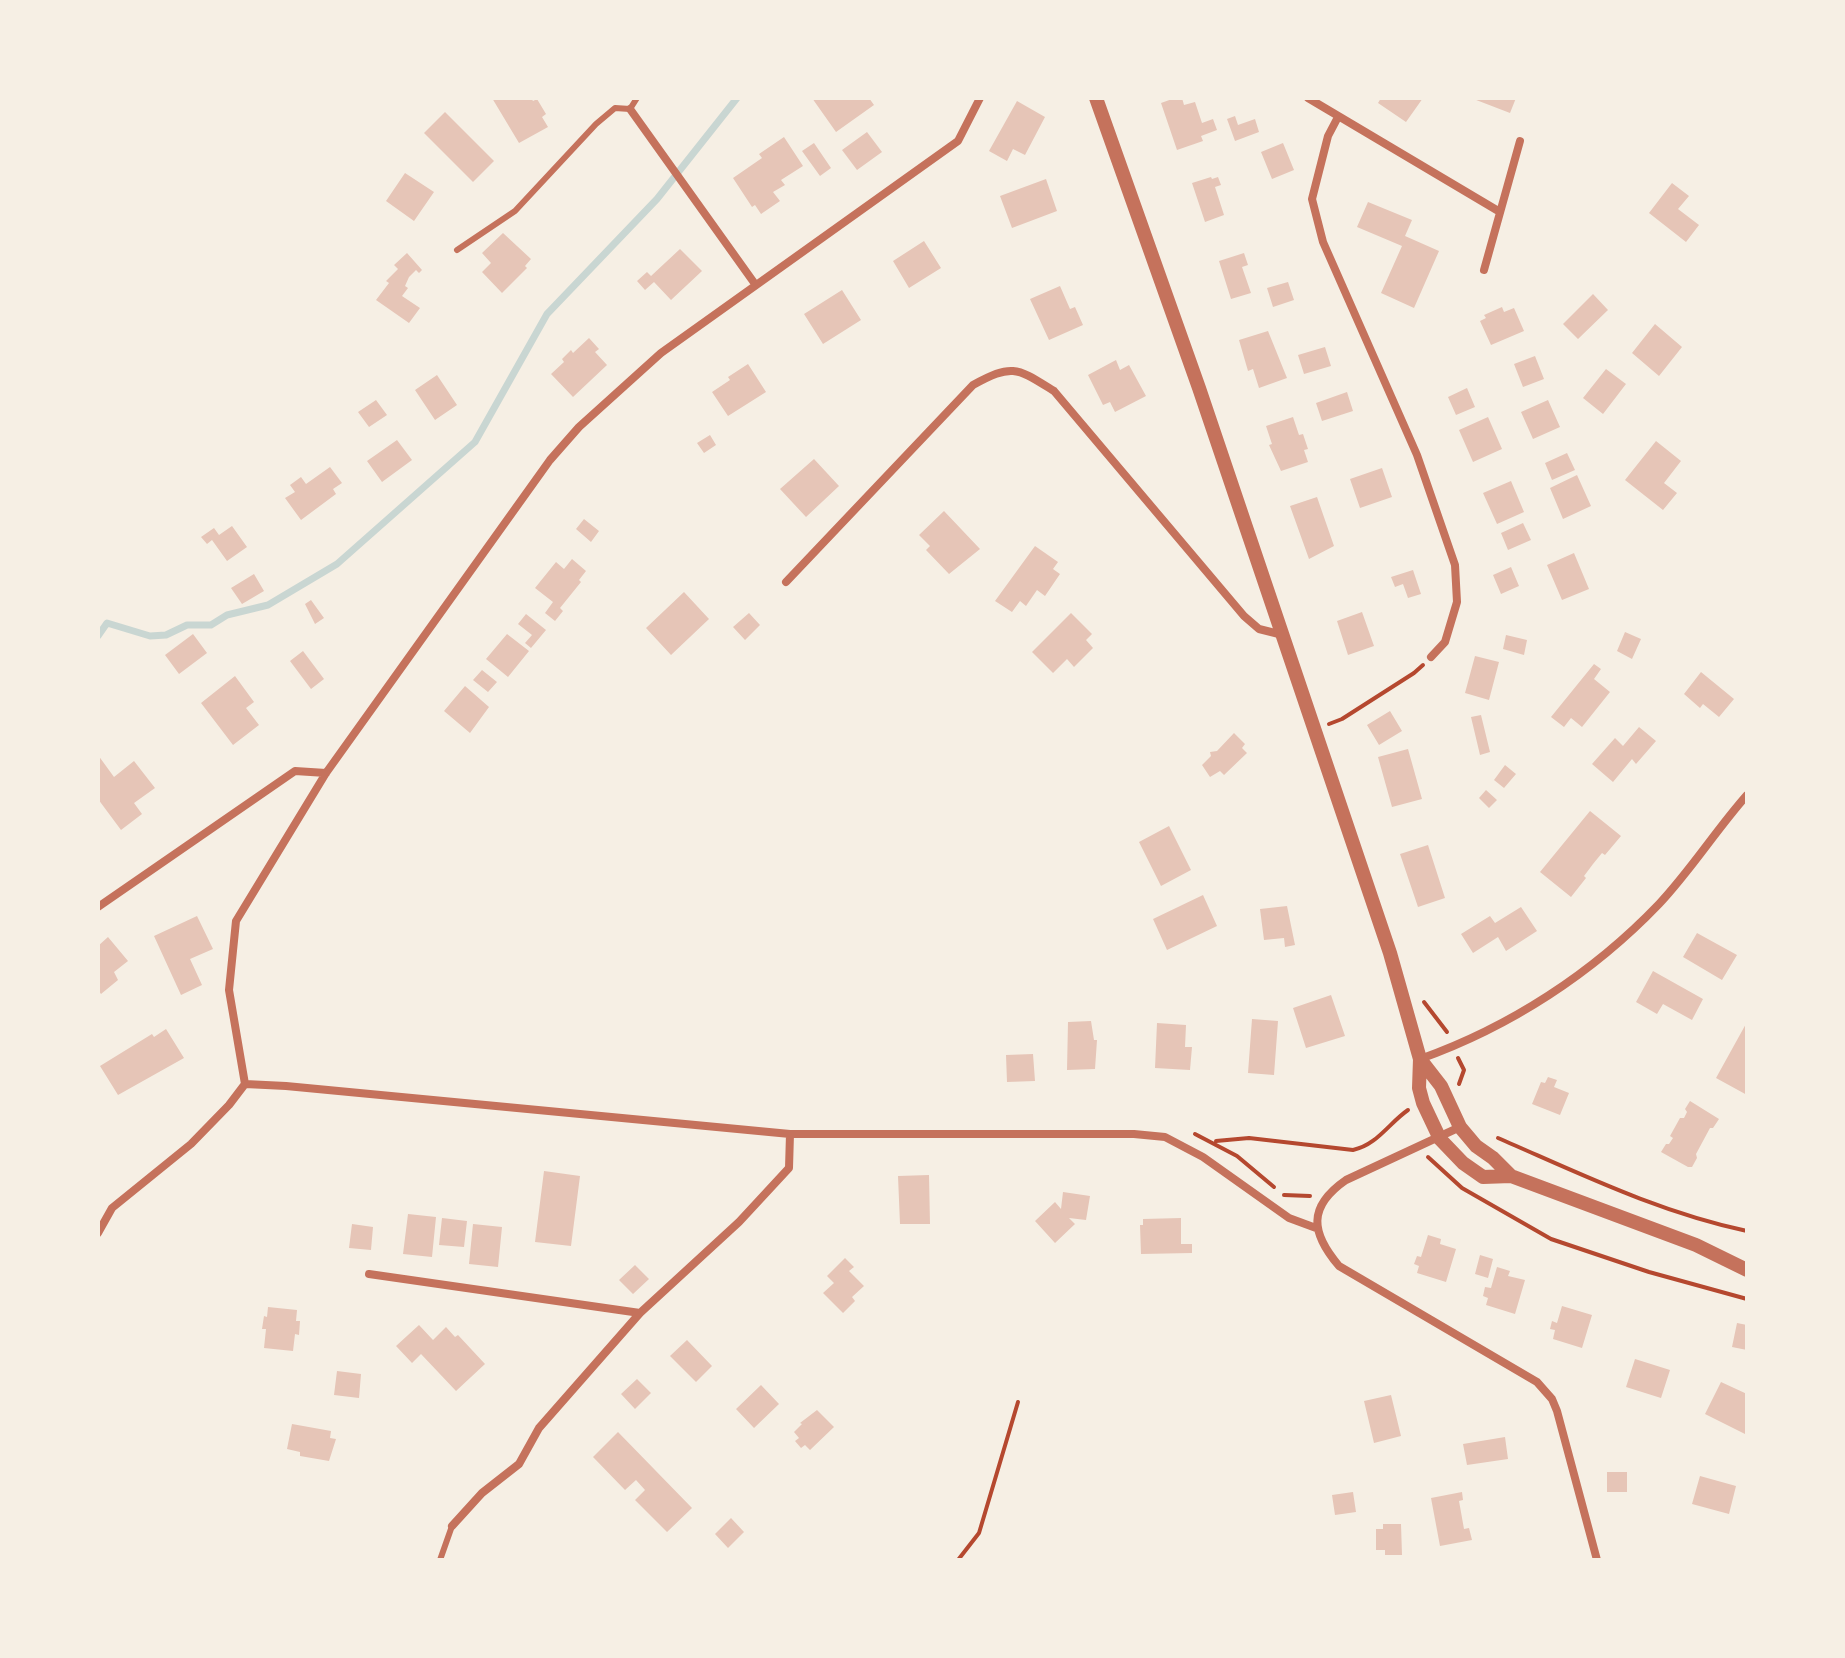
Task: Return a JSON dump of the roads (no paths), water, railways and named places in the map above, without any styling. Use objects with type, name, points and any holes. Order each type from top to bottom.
[{"type":"street","points":[[98,1233],[112,1208],[191,1144],[245,1084],[229,990],[236,921],[326,773],[550,460],[579,427],[661,353],[958,141],[980,98]]},
{"type":"street","points":[[1096,98],[1284,636],[1390,953],[1420,1059],[1419,1088],[1440,1139],[1463,1163],[1483,1177],[1511,1176],[1696,1245],[1747,1270]]},
{"type":"street","points":[[1308,98],[1500,212]]},
{"type":"street","points":[[630,109],[755,284]]},
{"type":"street","points":[[1338,117],[1328,136],[1312,199],[1315,217],[1323,242],[1417,455],[1455,565],[1457,602],[1445,642],[1431,657]]},
{"type":"street","points":[[1484,270],[1520,141]]},
{"type":"street","points":[[786,582],[973,385],[999,371],[1023,371],[1054,391],[1244,616],[1259,629],[1284,636]]},
{"type":"street","points":[[98,907],[295,771],[326,773]]},
{"type":"street","points":[[1420,1059],[1453,1047],[1515,1016],[1612,950],[1661,902],[1747,795]]},
{"type":"street","points":[[1420,1059],[1441,1086],[1460,1127],[1476,1146],[1511,1176]]},
{"type":"street","points":[[245,1084],[790,1134],[1134,1134],[1165,1137],[1203,1157],[1289,1218],[1316,1228]]},
{"type":"street","points":[[1460,1127],[1338,1185],[1323,1202],[1316,1228],[1323,1248],[1339,1266],[1537,1382],[1552,1399],[1597,1560]]},
{"type":"street","points":[[452,1526],[482,1493],[519,1464],[539,1428],[640,1313],[739,1222],[789,1168],[790,1134]]},
{"type":"street","points":[[369,1274],[640,1313]]},
{"type":"lane","points":[[457,250],[515,211],[596,124],[615,108],[630,109],[637,98]]},
{"type":"lane","points":[[440,1560],[452,1526]]},
{"type":"waterway","points":[[98,636],[107,623],[150,636],[166,635],[187,625],[211,625],[227,615],[268,605],[337,564],[475,442],[547,314],[657,199],[737,98]]}]
